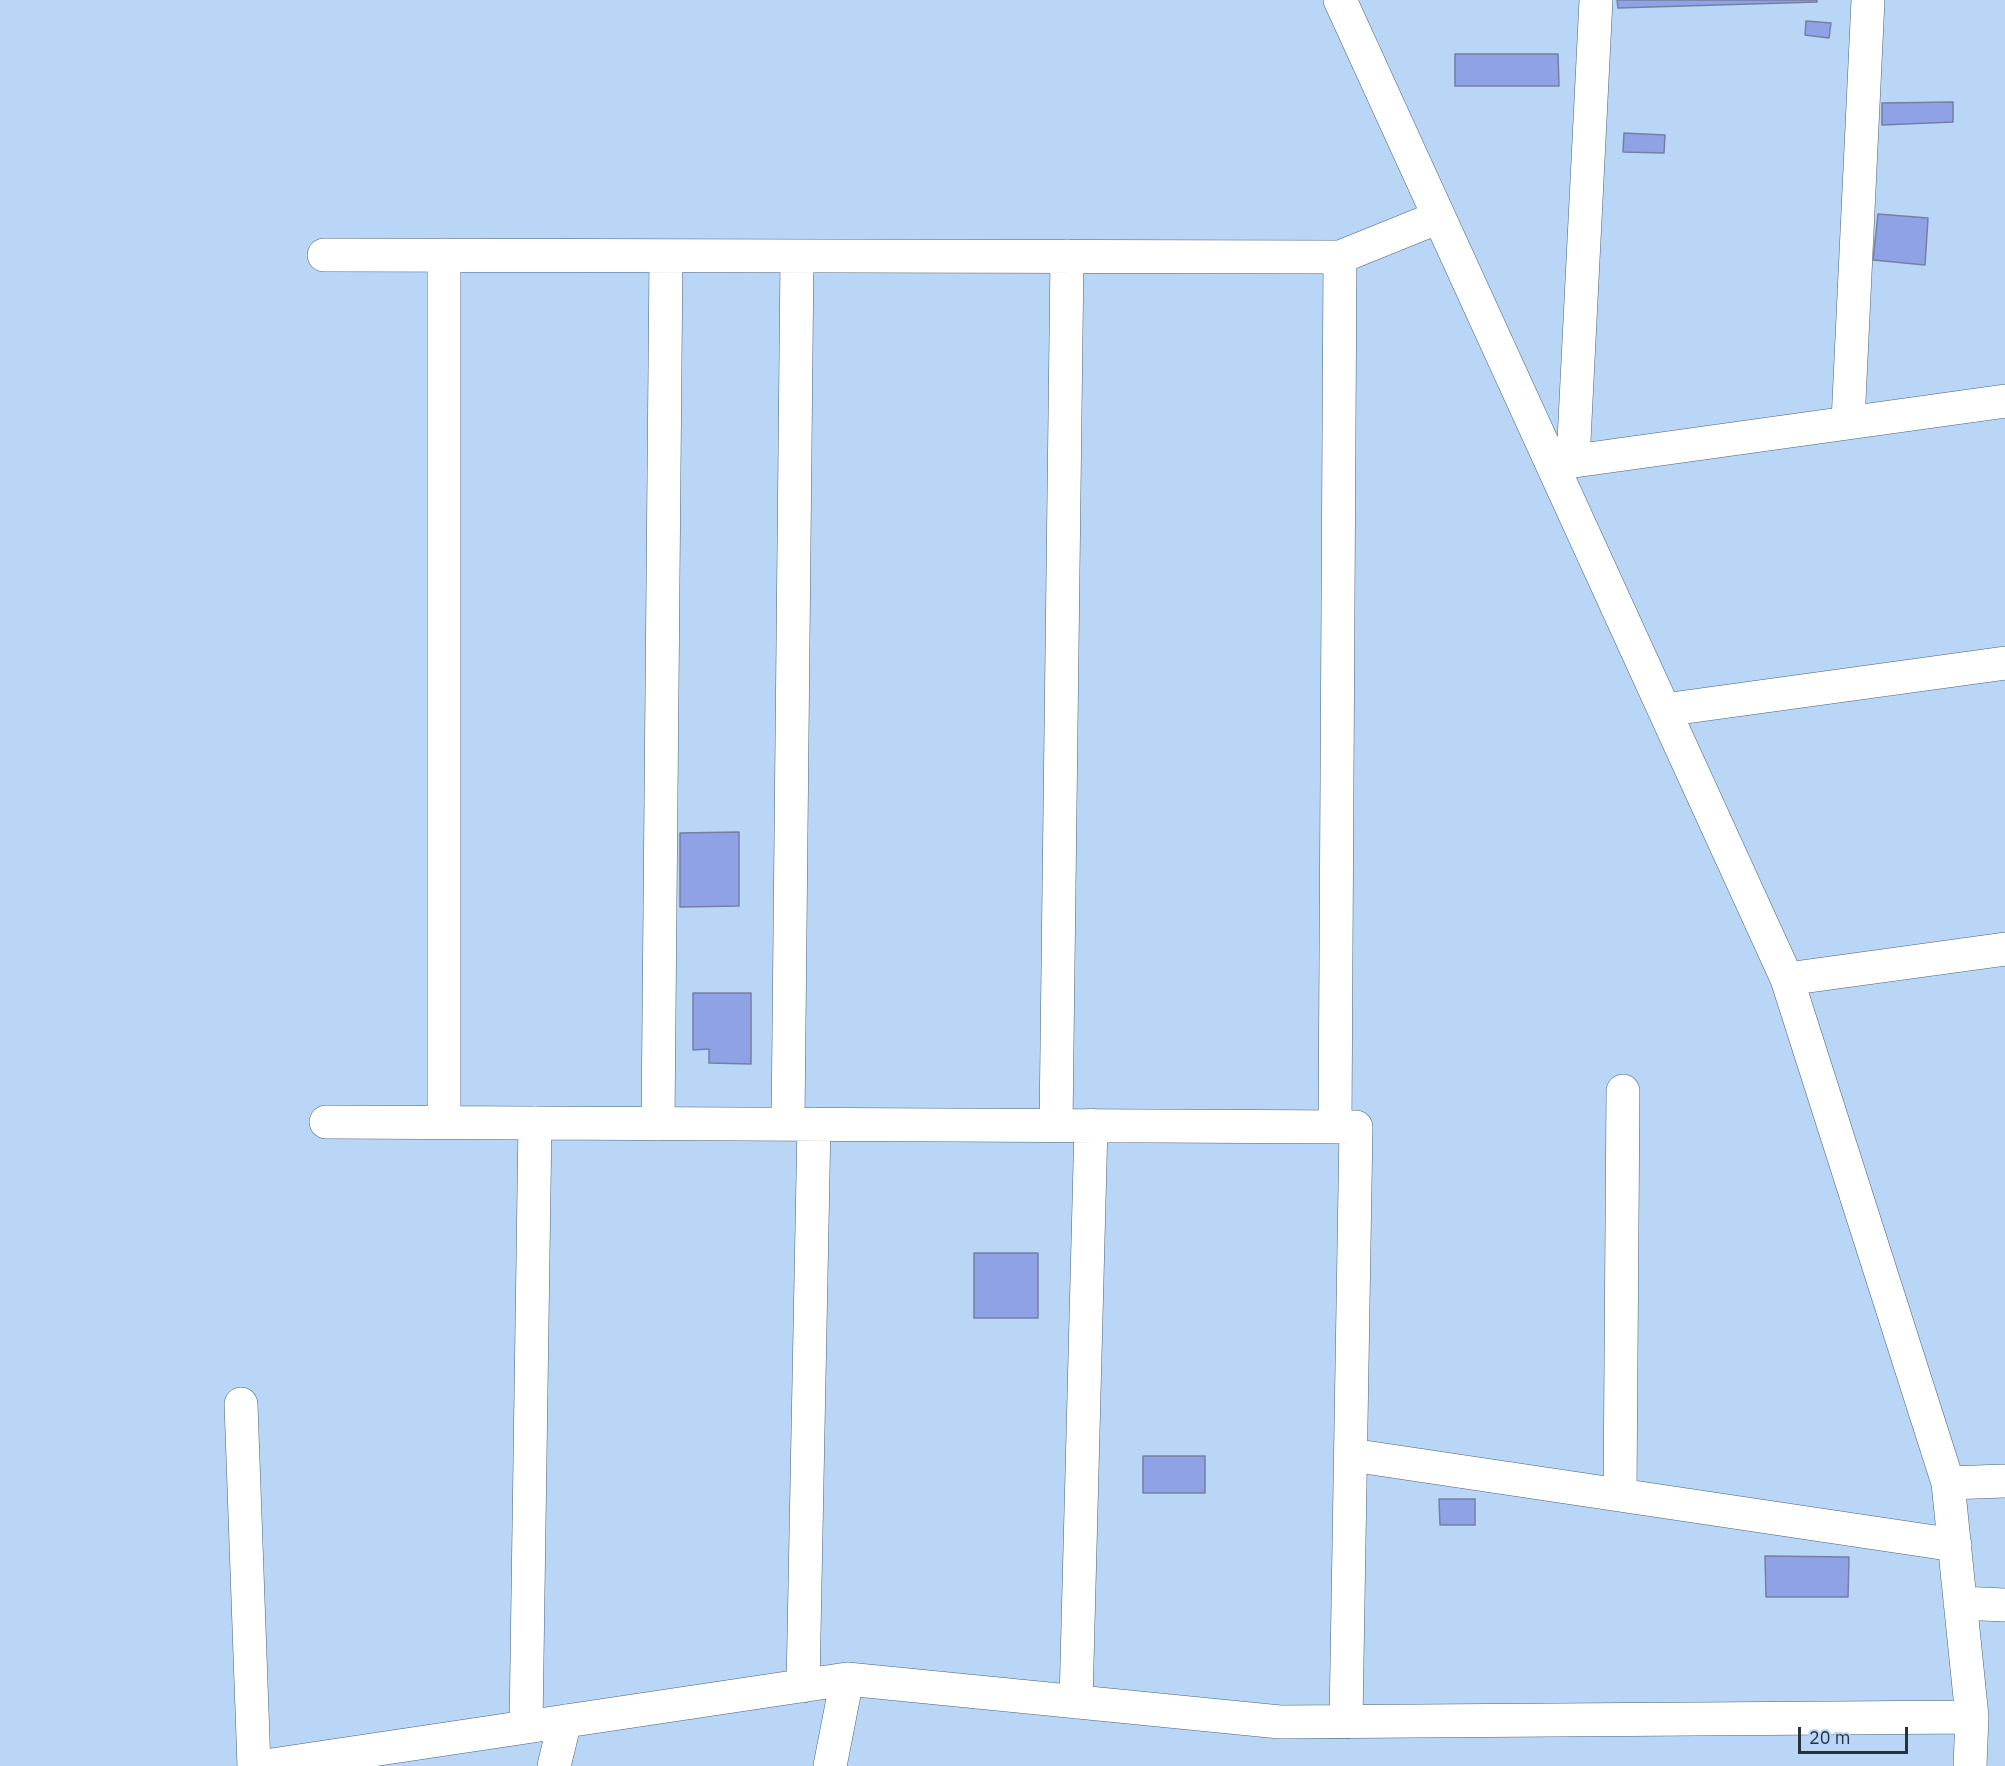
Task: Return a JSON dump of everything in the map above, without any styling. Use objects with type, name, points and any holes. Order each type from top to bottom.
[{"type":"street","points":[[1340,0],[1439,217],[1562,463],[1664,710],[1786,979],[1948,1483],[1972,1717],[1970,1766]]},
{"type":"street","points":[[1562,463],[1596,0]]},
{"type":"street","points":[[1848,423],[1868,0]]},
{"type":"street","points":[[324,255],[1340,257],[1439,217]]},
{"type":"street","points":[[444,255],[444,1122]]},
{"type":"street","points":[[658,1124],[666,256]]},
{"type":"street","points":[[797,256],[803,1686]]},
{"type":"street","points":[[1056,1125],[1067,256]]},
{"type":"street","points":[[1335,1127],[1340,257]]},
{"type":"street","points":[[1562,463],[2005,401]]},
{"type":"street","points":[[1664,710],[2005,663]]},
{"type":"street","points":[[1786,979],[2005,949]]},
{"type":"street","points":[[1620,1495],[1623,1092]]},
{"type":"street","points":[[326,1122],[1356,1127],[1346,1722]]},
{"type":"street","points":[[526,1727],[535,1123]]},
{"type":"street","points":[[1076,1702],[1091,1125]]},
{"type":"street","points":[[241,1404],[254,1766]]},
{"type":"street","points":[[1351,1455],[1954,1545]]},
{"type":"street","points":[[1948,1483],[2005,1481]]},
{"type":"street","points":[[1960,1602],[2005,1605]]},
{"type":"street","points":[[265,1766],[847,1679],[1280,1722],[1972,1717]]},
{"type":"street","points":[[830,1766],[847,1679]]},
{"type":"street","points":[[554,1766],[565,1722]]},
{"type":"building","points":[[1617,0],[1817,0],[1817,2],[1618,8]]},
{"type":"building","points":[[1806,21],[1831,23],[1829,38],[1805,35]]},
{"type":"building","points":[[1455,54],[1558,54],[1559,86],[1455,86]]},
{"type":"building","points":[[1953,102],[1953,122],[1882,125],[1882,103]]},
{"type":"building","points":[[1624,133],[1665,135],[1664,153],[1623,152]]},
{"type":"building","points":[[1878,214],[1928,218],[1925,265],[1873,260]]},
{"type":"building","points":[[739,832],[739,906],[680,907],[680,833]]},
{"type":"building","points":[[693,993],[751,993],[751,1064],[709,1063],[709,1049],[693,1050]]},
{"type":"building","points":[[974,1253],[1038,1253],[1038,1318],[974,1318]]},
{"type":"building","points":[[1143,1456],[1205,1456],[1205,1493],[1143,1493]]},
{"type":"building","points":[[1439,1499],[1475,1499],[1475,1525],[1440,1525]]},
{"type":"building","points":[[1765,1556],[1849,1557],[1848,1597],[1766,1597]]}]
